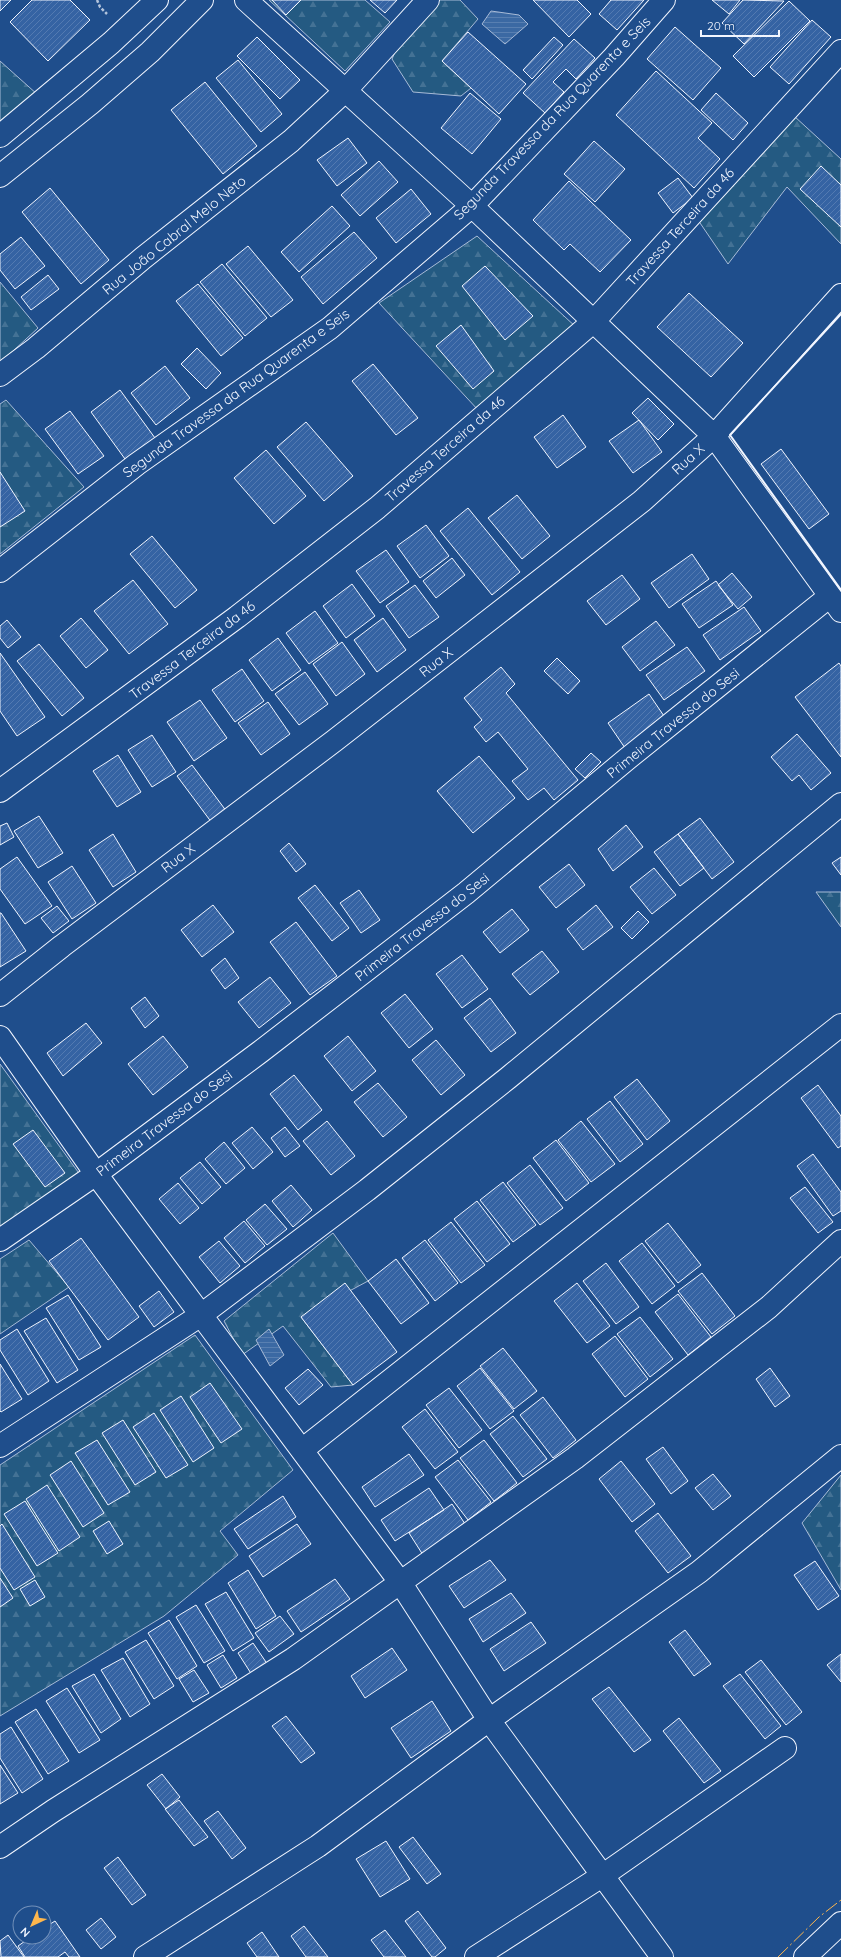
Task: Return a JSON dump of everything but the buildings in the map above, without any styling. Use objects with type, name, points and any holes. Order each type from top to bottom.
[{"type":"street","points":[[0,136],[111,43],[157,0]]},
{"type":"street","points":[[0,176],[90,104],[132,68],[202,0]]},
{"type":"street","points":[[246,0],[472,206],[714,436],[836,604]]},
{"type":"street","name":"Rua João Cabral Melo Neto","points":[[0,375],[36,348],[143,258],[291,141],[345,91],[428,0]]},
{"type":"street","name":"Segunda Travessa da Rua Quarenta e Seis","points":[[0,571],[137,464],[330,328],[472,206],[614,57],[664,0]]},
{"type":"street","name":"Travessa Terceira da 46","points":[[0,791],[231,622],[377,508],[594,321],[841,51]]},
{"type":"street","name":"Rua X","points":[[0,995],[62,946],[334,741],[642,501],[714,436],[841,295]]},
{"type":"street","name":"Primeira Travessa do Sesi","points":[[0,1240],[96,1174],[254,1056],[466,893],[627,759],[836,604]]},
{"type":"street","points":[[0,1446],[201,1315],[367,1190],[508,1078],[841,804]]},
{"type":"street","points":[[302,1450],[841,1024]]},
{"type":"street","points":[[0,1037],[96,1174],[400,1582],[489,1720],[662,1957]]},
{"type":"street","points":[[0,1847],[53,1811],[293,1660],[575,1458],[769,1307],[841,1241]]},
{"type":"street","points":[[145,1957],[318,1846],[489,1720],[698,1572],[841,1456]]},
{"type":"street","points":[[476,1957],[602,1876],[785,1748]]},
{"type":"street","points":[[805,1957],[841,1923]]},
{"type":"green space","points":[[269,0],[365,0],[390,22],[345,71]]},
{"type":"green space","points":[[435,0],[460,0],[478,19],[442,61],[471,88],[461,96],[413,92],[392,59],[403,34]]},
{"type":"green space","points":[[0,61],[38,95],[0,122]]},
{"type":"green space","points":[[794,116],[841,159],[841,244],[787,187],[728,264],[698,220]]},
{"type":"green space","points":[[477,236],[577,328],[479,411],[379,303]]},
{"type":"green space","points":[[0,282],[38,328],[1,362],[0,360]]},
{"type":"green space","points":[[6,400],[84,487],[0,554],[0,404]]},
{"type":"green space","points":[[816,892],[841,892],[841,927]]},
{"type":"green space","points":[[0,1064],[81,1176],[0,1229]]},
{"type":"green space","points":[[333,1233],[368,1281],[301,1317],[353,1385],[331,1387],[283,1326],[242,1355],[224,1321]]},
{"type":"green space","points":[[29,1240],[69,1287],[0,1334],[0,1259]]},
{"type":"green space","points":[[195,1335],[293,1470],[220,1531],[238,1555],[164,1616],[0,1716],[0,1465]]},
{"type":"green space","points":[[841,1475],[841,1590],[802,1523]]},
{"type":"shaded area","points":[[491,11],[519,15],[528,24],[505,44],[482,24]]},
{"type":"shaded area","points":[[269,1329],[284,1355],[270,1366],[256,1340]]},
{"type":"wall","points":[[841,314],[730,435],[841,590]]},
{"type":"power","points":[[778,1957],[819,1917],[841,1900]]}]
